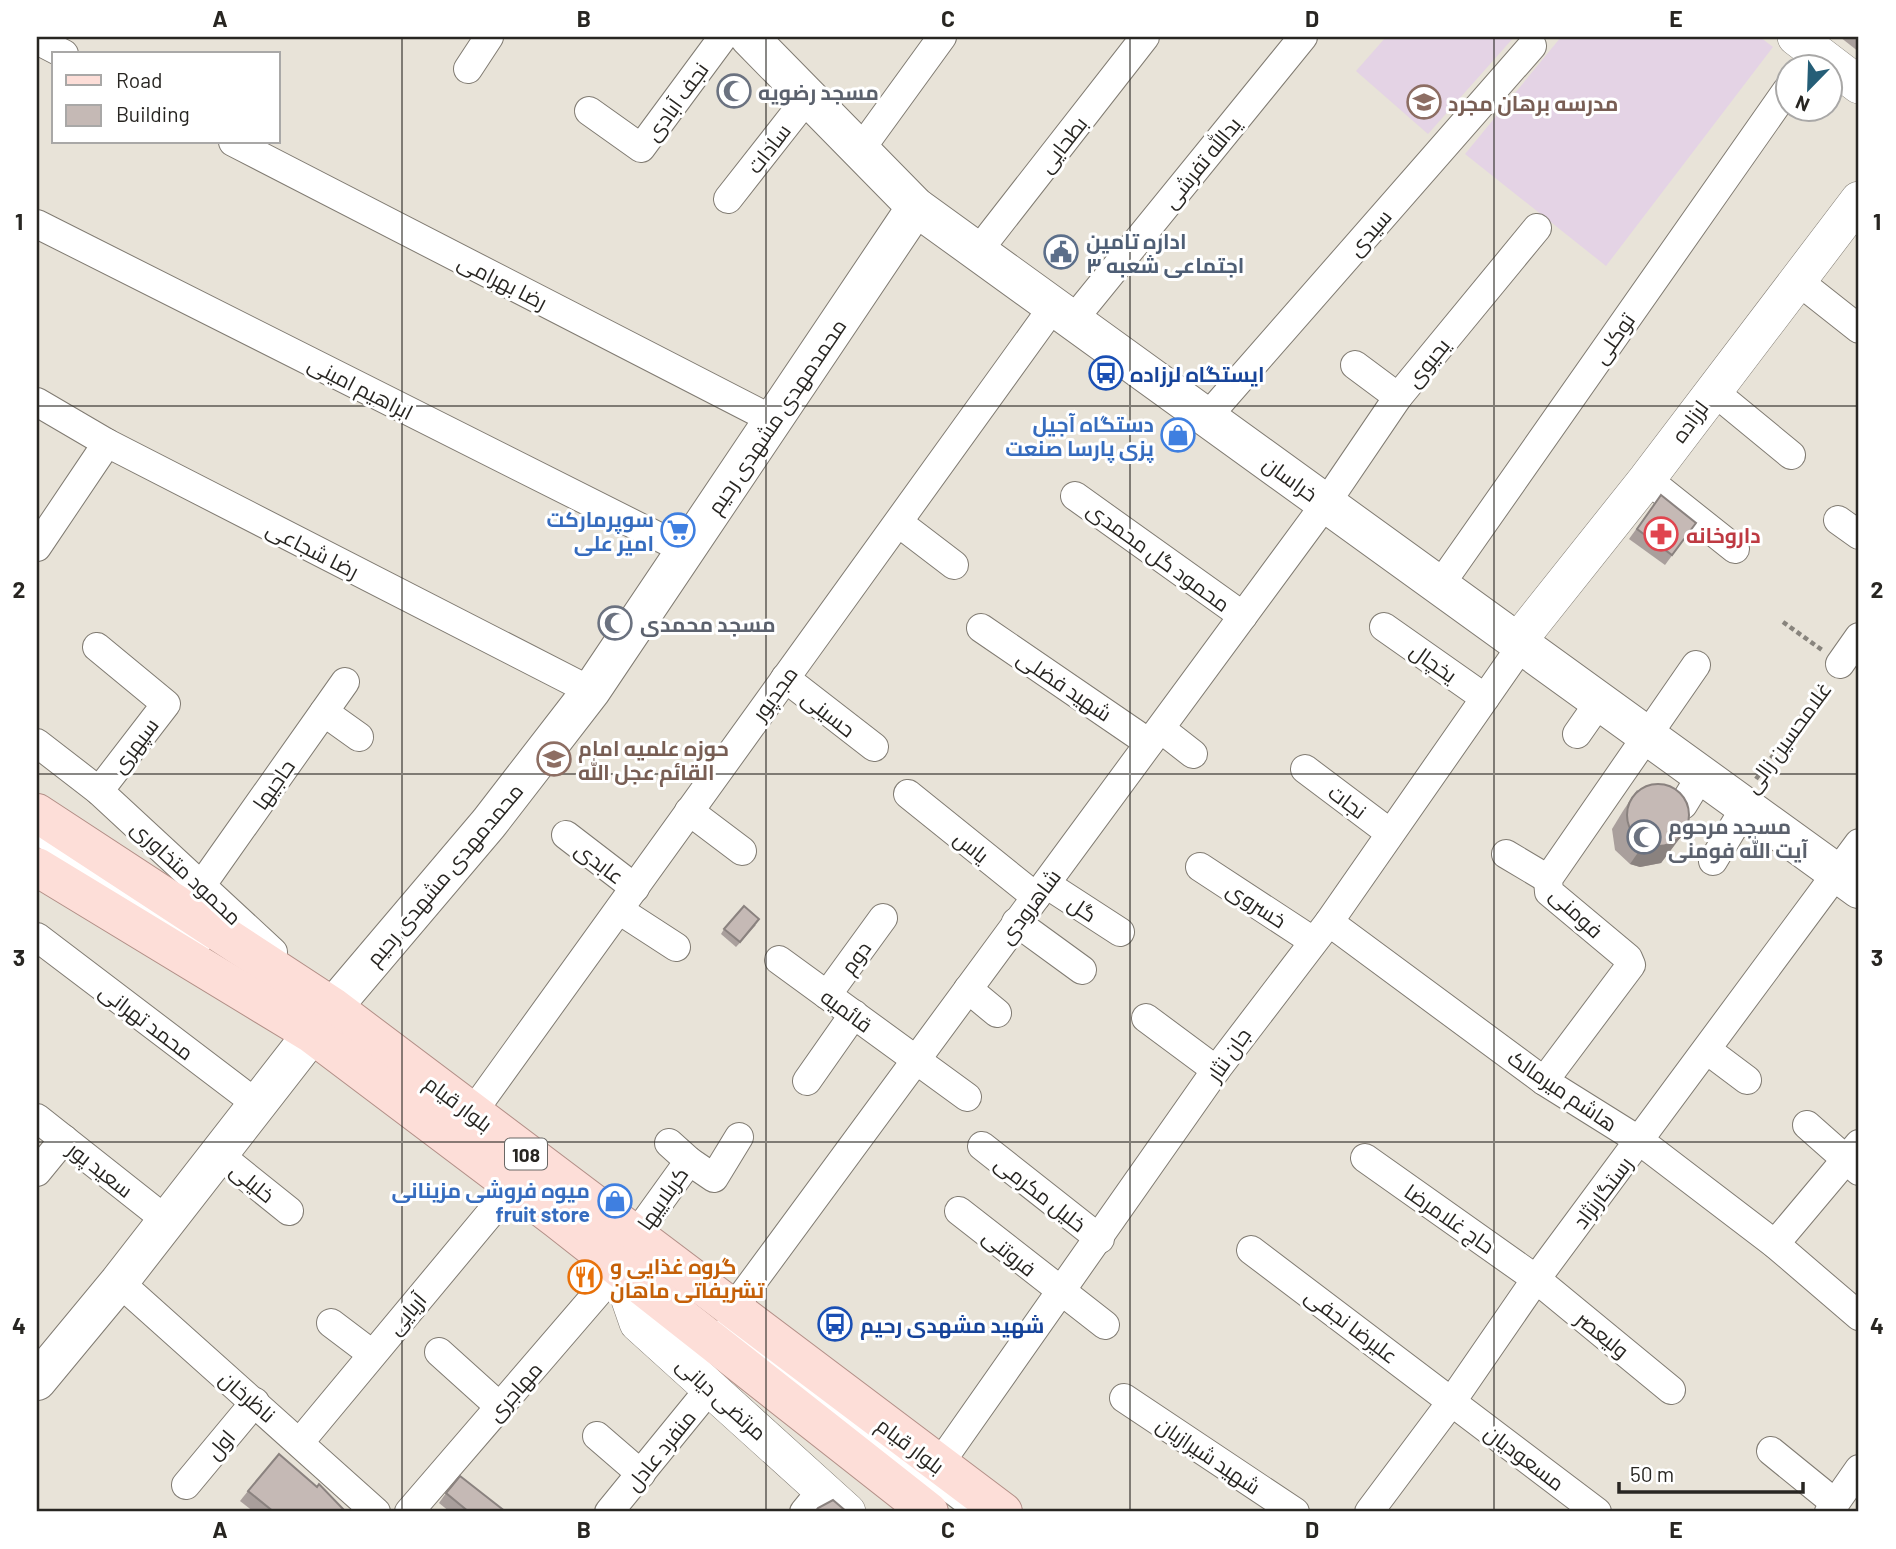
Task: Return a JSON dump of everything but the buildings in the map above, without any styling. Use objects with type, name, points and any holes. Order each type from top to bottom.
[{"type":"main road","name":"خراسان","points":[[749,37],[916,207],[1648,734],[1692,789],[1742,804],[1848,881]]},
{"type":"main road","name":"محمدمهدی مشهدی رحیم","points":[[37,1381],[119,1282],[319,1020],[489,823],[591,691],[916,207]]},
{"type":"main road","name":"بلوار قیام","points":[[37,813],[319,1020],[513,1186],[627,1252],[719,1311],[1003,1512]]},
{"type":"main road","name":"بلوار قیام","points":[[37,867],[319,1020],[472,1113],[627,1252],[929,1512]]},
{"type":"street","points":[[468,69],[489,37]]},
{"type":"street","name":"نجف آبادی","points":[[589,111],[641,148],[723,37]]},
{"type":"street","points":[[860,150],[942,37]]},
{"type":"street","name":"بطحایی","points":[[978,251],[1145,37]]},
{"type":"street","name":"یدالله تفرشی","points":[[1063,314],[1303,37]]},
{"type":"street","name":"سیدی","points":[[1207,417],[1532,46]]},
{"type":"street","points":[[1843,75],[1859,85]]},
{"type":"street","name":"سادات","points":[[728,199],[808,97]]},
{"type":"street","name":"توکلی","points":[[1440,585],[1773,110]]},
{"type":"street","name":"رضا بهرامی","points":[[237,144],[773,420]]},
{"type":"street","name":"لرزاده","points":[[1520,643],[1859,200]]},
{"type":"street","name":"ابراهیم امینی","points":[[37,224],[685,550]]},
{"type":"street","name":"یحیوی","points":[[1326,503],[1398,397],[1537,228]]},
{"type":"street","points":[[1797,280],[1859,329]]},
{"type":"street","name":"مجدپور","points":[[472,1113],[899,523],[1063,314]]},
{"type":"street","points":[[1355,365],[1398,397]]},
{"type":"street","points":[[1712,390],[1791,455]]},
{"type":"street","name":"رضا شجاعی","points":[[37,402],[107,443],[591,691]]},
{"type":"street","points":[[37,547],[107,443]]},
{"type":"street","points":[[1647,479],[1735,548]]},
{"type":"street","name":"محمود گل محمدی","points":[[1075,496],[1243,617]]},
{"type":"street","name":"شاهرودی","points":[[719,1311],[916,1060],[1326,503]]},
{"type":"street","points":[[899,523],[954,565]]},
{"type":"street","name":"یخچال","points":[[1384,627],[1485,698]]},
{"type":"street","name":"شهید فضلی","points":[[981,628],[1155,736],[1193,754]]},
{"type":"street","name":"غلامحسین زالی","points":[[1840,664],[1859,637]]},
{"type":"street","name":"جان نثار","points":[[939,1466],[1216,1070],[1321,932],[1485,698],[1520,643]]},
{"type":"street","name":"سپهری","points":[[97,648],[166,704],[99,791]]},
{"type":"street","name":"فومنی","points":[[1544,1081],[1631,965],[1629,958],[1549,892],[1548,879],[1696,665]]},
{"type":"street","name":"حسینی","points":[[785,678],[874,747]]},
{"type":"street","name":"حاجیها","points":[[201,886],[345,682]]},
{"type":"street","points":[[1577,734],[1600,701]]},
{"type":"street","points":[[324,712],[359,737]]},
{"type":"street","name":"محمود متخاوری","points":[[37,743],[99,791],[201,886],[319,1020]]},
{"type":"street","name":"نجات","points":[[1305,769],[1390,833]]},
{"type":"street","name":"یاس","points":[[908,794],[1041,890]]},
{"type":"street","points":[[1713,861],[1742,804]]},
{"type":"street","points":[[689,811],[742,851]]},
{"type":"street","name":"عابدی","points":[[566,835],[676,947]]},
{"type":"street","name":"رستگارنژاد","points":[[1369,1512],[1452,1401],[1535,1279],[1707,1050],[1848,881],[1859,843]]},
{"type":"street","points":[[1506,854],[1548,879]]},
{"type":"street","name":"خسروی","points":[[1200,867],[1321,932]]},
{"type":"street","name":"گل","points":[[1041,890],[1120,932]]},
{"type":"street","name":"دوم","points":[[827,995],[883,918]]},
{"type":"street","points":[[1016,922],[1082,971]]},
{"type":"street","name":"هاشم میرمالک","points":[[1321,932],[1544,1081],[1640,1141],[1775,1244],[1859,1316]]},
{"type":"street","name":"محمد تهرانی","points":[[37,937],[257,1104]]},
{"type":"street","name":"قائمیه","points":[[779,960],[967,1097]]},
{"type":"street","points":[[968,989],[997,1013]]},
{"type":"street","points":[[807,1081],[854,1014]]},
{"type":"street","points":[[1146,1018],[1216,1070]]},
{"type":"street","points":[[1707,1050],[1747,1080]]},
{"type":"street","name":"سعید پور","points":[[37,1118],[166,1220]]},
{"type":"street","points":[[1775,1244],[1855,1158],[1807,1125]]},
{"type":"street","name":"کربلاییها","points":[[627,1252],[679,1152],[714,1178],[739,1137]]},
{"type":"street","points":[[37,1172],[64,1139]]},
{"type":"street","name":"خلیل مکرمی","points":[[982,1146],[1100,1239]]},
{"type":"street","name":"خلیلی","points":[[218,1154],[289,1211]]},
{"type":"street","name":"حاج غلامرضا","points":[[1365,1158],[1535,1279]]},
{"type":"street","name":"آریایی","points":[[300,1442],[513,1186]]},
{"type":"street","name":"فروتنی","points":[[959,1211],[1061,1293]]},
{"type":"street","name":"علیرضا نجفی","points":[[1251,1250],[1452,1401]]},
{"type":"street","name":"مرتضی دیانی","points":[[627,1252],[638,1323],[710,1387],[824,1505]]},
{"type":"street","name":"مهاجری","points":[[409,1512],[500,1407],[627,1252]]},
{"type":"street","name":"ولیعصر","points":[[1535,1279],[1671,1390]]},
{"type":"street","name":"ناظرخان","points":[[119,1282],[376,1512]]},
{"type":"street","points":[[1061,1293],[1105,1325]]},
{"type":"street","points":[[331,1323],[372,1354]]},
{"type":"street","points":[[439,1352],[500,1407]]},
{"type":"street","name":"منفرد عادل","points":[[609,1512],[710,1387]]},
{"type":"street","name":"شهید شیرازیان","points":[[1124,1398],[1295,1512]]},
{"type":"street","name":"مسعودیان","points":[[1452,1401],[1597,1512]]},
{"type":"street","name":"اول","points":[[186,1485],[255,1402]]},
{"type":"street","points":[[597,1436],[641,1474]]},
{"type":"street","points":[[1771,1451],[1846,1494]]},
{"type":"lane","points":[[37,838],[219,956]]},
{"type":"lane","points":[[319,1020],[585,1222]]},
{"type":"lane","points":[[719,1311],[970,1512]]},
{"type":"path","points":[[1783,622],[1840,664]]},
{"type":"path","name":"غلامحسین زالی","points":[[1742,804],[1840,664]]},
{"type":"shaded area","name":"مدرسه برهان مجرد","points":[[1386,37],[1514,37],[1428,134],[1356,71]]},
{"type":"shaded area","points":[[1561,37],[1760,37],[1773,47],[1606,266],[1465,154]]},
{"type":"place","name":"مسجد رضویه","points":[[734,91]]},
{"type":"place","name":"مدرسه برهان مجرد","points":[[1424,102]]},
{"type":"place","name":"اداره تامین اجتماعی شعبه ۳","points":[[1061,252]]},
{"type":"place","name":"ایستگاه لرزاده","points":[[1106,373]]},
{"type":"place","name":"دستگاه آجیل پزی پارسا صنعت","points":[[1178,435]]},
{"type":"place","name":"سوپرمارکت امیر علی","points":[[678,530]]},
{"type":"place","name":"داروخانه","points":[[1661,534]]},
{"type":"place","name":"مسجد محمدی","points":[[615,623]]},
{"type":"place","name":"حوزه علمیه امام القائم عجل الله","points":[[554,759]]},
{"type":"place","name":"مسجد مرحوم آیت الله فومنی","points":[[1644,837]]},
{"type":"place","name":"میوه فروشی مزینانی fruit store","points":[[615,1201]]},
{"type":"place","name":"گروه غذایی و تشریفاتی ماهان","points":[[585,1277]]},
{"type":"place","name":"شهید مشهدی رحیم","points":[[835,1324]]}]
